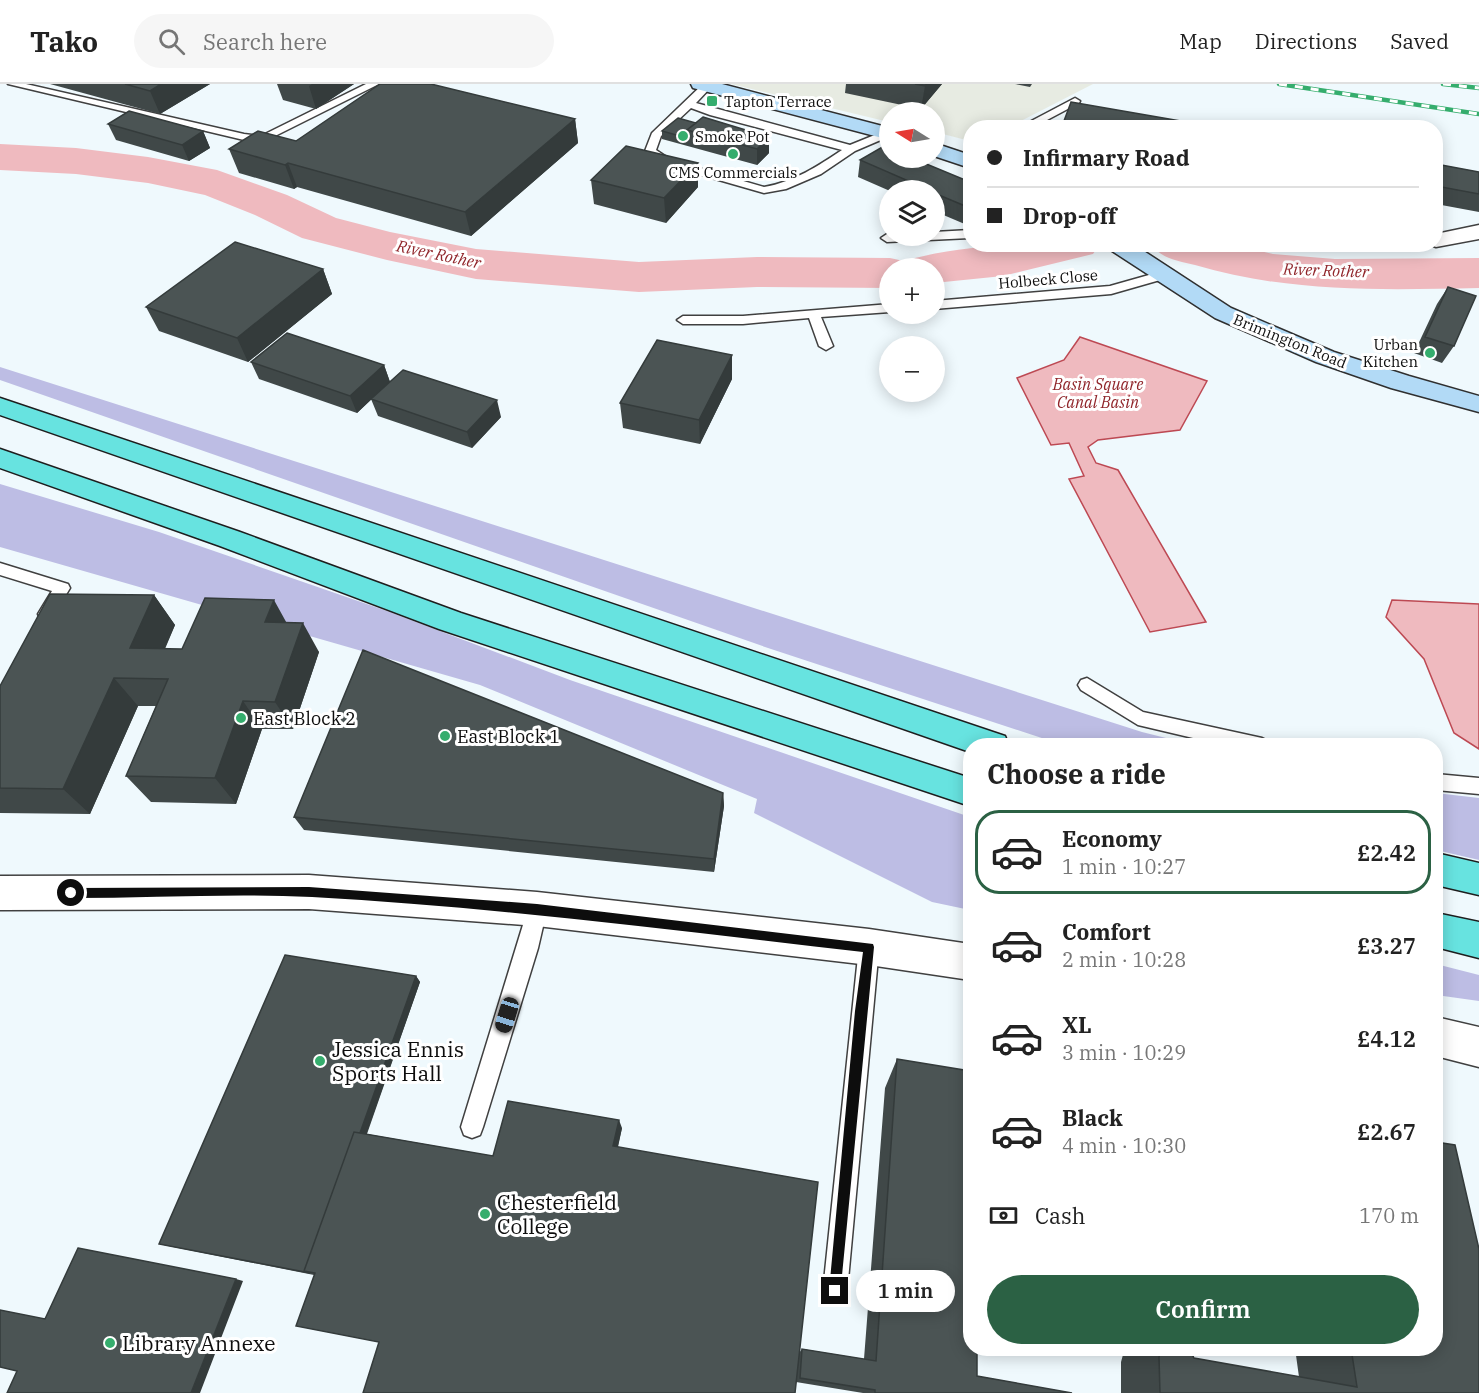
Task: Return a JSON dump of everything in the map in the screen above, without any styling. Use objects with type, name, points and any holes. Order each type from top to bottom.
[{"type":"highway","points":[[0,406],[970,738]]},
{"type":"highway","points":[[0,458],[230,539],[450,621],[963,790]]},
{"type":"highway","points":[[1443,871],[1479,879]]},
{"type":"highway","points":[[1443,932],[1479,940]]},
{"type":"main road","points":[[704,85],[879,132]]},
{"type":"main road","points":[[945,152],[963,157]]},
{"type":"main road","name":"Brimington Road","points":[[1128,252],[1222,313],[1325,357],[1400,382],[1479,404]]},
{"type":"street","points":[[1443,239],[1479,232]]},
{"type":"street","points":[[0,893],[309,892],[537,909],[869,947],[963,961]]},
{"type":"street","points":[[1443,1039],[1479,1047]]},
{"type":"lane","points":[[13,84],[244,137],[263,139],[374,84]]},
{"type":"lane","points":[[704,85],[689,104],[656,135],[650,151],[667,162],[764,190],[783,188],[817,172],[851,149],[879,138]]},
{"type":"lane","points":[[1039,120],[1075,101]]},
{"type":"lane","points":[[689,104],[714,113],[851,149]]},
{"type":"lane","points":[[1064,108],[1087,111]]},
{"type":"lane","points":[[945,235],[963,234]]},
{"type":"lane","name":"Holbeck Close","points":[[945,304],[1111,290],[1163,275]]},
{"type":"lane","points":[[683,320],[743,320],[879,310]]},
{"type":"lane","points":[[814,315],[826,346]]},
{"type":"lane","points":[[0,569],[62,588],[37,629]]},
{"type":"lane","points":[[1087,685],[1137,718],[1226,738]]},
{"type":"lane","points":[[1443,783],[1479,786]]},
{"type":"lane","points":[[472,1127],[528,948],[537,909]]},
{"type":"lane","points":[[835,1291],[869,947]]},
{"type":"shaded area","points":[[731,84],[1093,84],[1023,120],[963,120],[963,139],[945,135],[945,102],[879,102],[879,120]]},
{"type":"shaded area","points":[[0,367],[1166,738],[1042,738],[768,648],[0,380]]},
{"type":"shaded area","points":[[0,484],[159,532],[387,611],[570,680],[963,815],[963,909],[932,902],[754,813],[757,799],[480,685],[0,547]]},
{"type":"shaded area","points":[[1443,794],[1479,798],[1479,860],[1443,852]]},
{"type":"shaded area","points":[[1443,966],[1479,975],[1479,1001],[1443,996]]},
{"type":"water","name":"Basin Square Canal Basin","points":[[1080,337],[1207,381],[1180,430],[1098,440],[1088,447],[1096,463],[1118,470],[1206,622],[1150,632],[1069,479],[1084,476],[1069,443],[1051,445],[1017,378],[1064,360]]},
{"type":"water","points":[[1392,600],[1479,604],[1479,749],[1454,733],[1424,659],[1386,617]]},
{"type":"building","points":[[125,84],[161,84],[150,91]]},
{"type":"building","points":[[380,84],[431,84],[575,119],[465,212],[229,149],[258,131],[296,141]]},
{"type":"building","points":[[1071,102],[1175,120],[1064,120]]},
{"type":"building","points":[[129,111],[203,131],[182,145],[108,124]]},
{"type":"building","points":[[703,117],[769,137],[757,149],[687,130]]},
{"type":"building","points":[[678,118],[696,123],[687,130],[687,138],[662,131]]},
{"type":"building","points":[[626,146],[698,163],[664,198],[591,180]]},
{"type":"building","points":[[879,149],[879,168],[936,168],[963,179],[963,205],[945,198],[945,180],[906,180],[860,160]]},
{"type":"building","points":[[1443,165],[1479,172],[1479,194],[1443,187]]},
{"type":"building","points":[[235,242],[323,269],[237,338],[146,307]]},
{"type":"building","points":[[1448,287],[1476,296],[1454,346],[1425,337]]},
{"type":"building","points":[[287,333],[384,365],[350,396],[251,362]]},
{"type":"building","points":[[657,340],[732,355],[699,420],[620,403]]},
{"type":"building","points":[[403,370],[497,400],[467,432],[371,399]]},
{"type":"building","name":"East Block 2","points":[[50,594],[154,595],[130,648],[182,649],[205,598],[274,600],[265,622],[303,623],[275,702],[243,701],[215,778],[126,776],[168,679],[114,678],[63,789],[0,788],[0,686]]},
{"type":"building","name":"East Block 1","points":[[363,650],[723,793],[714,859],[294,817]]},
{"type":"building","name":"Jessica Ennis Sports Hall","points":[[285,955],[416,976],[360,1133],[354,1132],[304,1271],[310,1273],[159,1244]]},
{"type":"building","points":[[897,1059],[963,1070],[963,1356],[977,1356],[977,1376],[1072,1393],[875,1393],[875,1390],[800,1378],[802,1349],[876,1361]]},
{"type":"building","points":[[508,1101],[619,1120],[613,1146],[818,1182],[795,1393],[363,1393],[379,1342],[296,1326],[315,1273],[304,1271],[354,1132],[493,1156]]},
{"type":"building","points":[[1443,1143],[1455,1145],[1479,1249],[1479,1393],[1160,1393],[1159,1357],[1193,1356],[1357,1387],[1352,1356],[1443,1356]]},
{"type":"building","name":"Library Annexe","points":[[78,1248],[236,1279],[191,1393],[7,1393],[17,1371],[0,1367],[0,1310],[45,1319]]},
{"type":"waterway","name":"River Rother","points":[[0,157],[76,161],[148,170],[217,184],[271,205],[319,228],[387,246],[476,264],[639,277],[757,272],[879,273]]},
{"type":"waterway","name":"River Rother","points":[[945,267],[1003,261],[1042,252]]},
{"type":"waterway","name":"River Rother","points":[[1203,252],[1245,263],[1311,272],[1479,273]]},
{"type":"railway","points":[[1279,84],[1479,114]]},
{"type":"railway","points":[[1443,84],[1479,88]]},
{"type":"place","name":"Tapton Terrace","points":[[712,101]]},
{"type":"place","name":"Smoke Pot","points":[[683,136]]},
{"type":"place","name":"CMS Commercials","points":[[733,154]]},
{"type":"place","name":"Urban Kitchen","points":[[1430,353]]},
{"type":"place","name":"East Block 2","points":[[241,718]]},
{"type":"place","name":"East Block 1","points":[[445,736]]},
{"type":"place","name":"Jessica Ennis Sports Hall","points":[[320,1061]]},
{"type":"place","name":"Chesterfield College","points":[[485,1214]]},
{"type":"place","name":"Library Annexe","points":[[110,1343]]},
{"type":"route","points":[[71,893],[309,892],[537,909],[869,947],[835,1291]]}]
